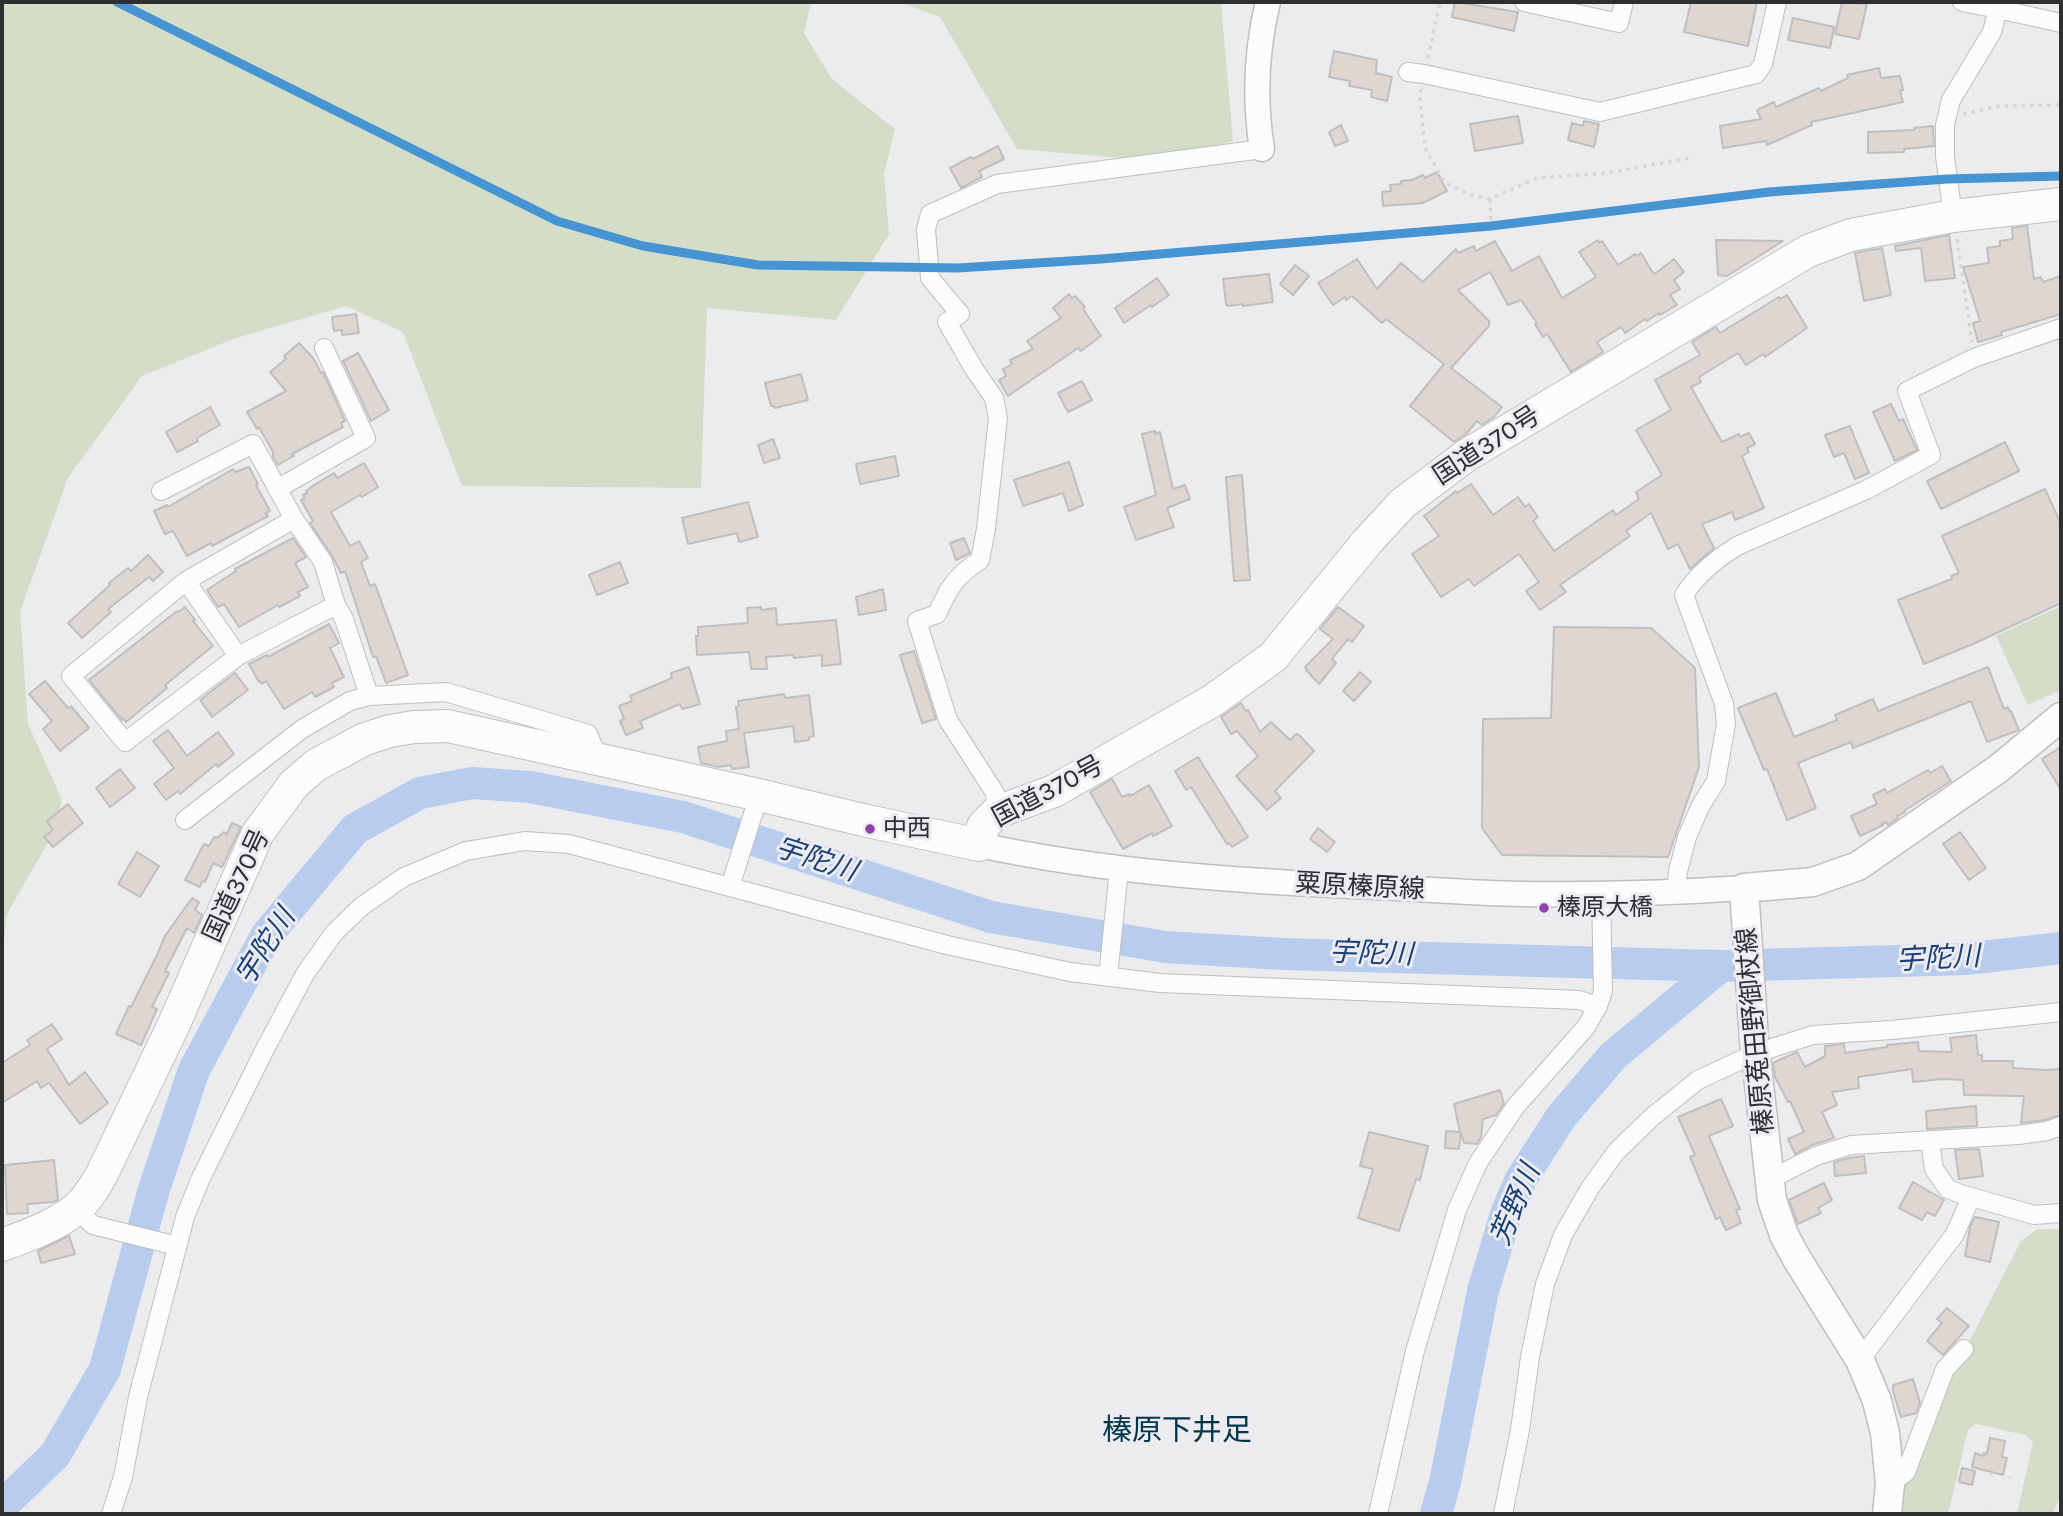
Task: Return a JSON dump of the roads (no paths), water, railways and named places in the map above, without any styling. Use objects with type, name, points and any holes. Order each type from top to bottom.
[{"type":"highway","name":"国道370号","points":[[2,1245],[45,1227],[87,1218],[90,1194],[174,1024],[258,833],[294,784],[316,765],[365,739],[414,727],[448,726],[599,759],[757,801],[979,845],[983,826],[997,813],[1054,791],[1212,701],[1273,657],[1367,542],[1404,503],[1467,455],[1808,251],[1851,235],[1953,216],[2061,204]]},
{"type":"highway","points":[[863,820],[921,820],[997,813]]},
{"type":"main road","points":[[1262,149],[1256,79],[1259,44],[1268,2]]},
{"type":"main road","name":"榛原菟田野御杖線","points":[[1887,1514],[1890,1483],[1885,1433],[1877,1401],[1860,1360],[1784,1235],[1772,1200],[1755,1046],[1745,899],[1813,882],[1858,866],[1998,769],[2061,717]]},
{"type":"main road","name":"粟原榛原線","points":[[979,845],[1119,869],[1290,883],[1521,894],[1676,892],[1745,899]]},
{"type":"street","points":[[1524,2],[1619,23],[1624,2]]},
{"type":"street","points":[[1416,73],[1600,112],[1756,74],[1763,64],[1777,2]]},
{"type":"street","points":[[1962,2],[2061,23]]},
{"type":"street","points":[[1953,216],[1945,156],[1945,125],[1951,100],[1992,32],[1998,9]]},
{"type":"street","points":[[997,813],[995,793],[948,720],[918,621],[937,614],[950,586],[967,569],[980,561],[998,418],[994,398],[947,322],[960,314],[930,278],[926,229],[930,214],[997,184],[1262,149]]},
{"type":"street","points":[[1676,892],[1687,836],[1716,781],[1726,724],[1724,704],[1684,596],[1689,587],[1723,555],[1737,546],[1866,490],[1931,455],[1907,391],[1974,358],[2061,328]]},
{"type":"street","points":[[277,489],[366,438],[324,348]]},
{"type":"street","points":[[162,491],[253,444],[294,519],[323,562],[369,696]]},
{"type":"street","points":[[294,519],[186,581],[71,676],[125,742],[238,656],[336,605]]},
{"type":"street","points":[[186,581],[238,656]]},
{"type":"street","points":[[185,820],[302,729],[351,701],[369,696],[446,692],[588,734],[599,759]]},
{"type":"street","points":[[731,884],[757,801]]},
{"type":"street","points":[[111,1514],[123,1477],[138,1397],[174,1246],[200,1180],[305,974],[334,933],[362,906],[404,877],[466,851],[525,841],[569,844],[731,884],[947,945],[1070,972],[1109,974],[1160,983],[1579,1000],[1601,998]]},
{"type":"street","points":[[1109,974],[1119,869]]},
{"type":"street","points":[[1378,1514],[1415,1351],[1457,1210],[1478,1163],[1516,1106],[1586,1027],[1601,998],[1601,894]]},
{"type":"street","points":[[1503,1514],[1545,1284],[1563,1235],[1590,1188],[1616,1152],[1652,1117],[1698,1080],[1755,1046],[1813,1035],[1892,1030],[2061,1012]]},
{"type":"street","points":[[1769,1180],[1836,1149],[1864,1144],[2018,1135],[2061,1126]]},
{"type":"street","points":[[1930,1141],[1934,1169],[1948,1189],[2034,1215],[2061,1213]]},
{"type":"street","points":[[1860,1360],[1955,1234],[1971,1197]]},
{"type":"street","points":[[87,1218],[174,1246]]},
{"type":"street","points":[[1890,1483],[1906,1472],[1945,1369],[1964,1349]]},
{"type":"waterway","name":"宇陀川","points":[[2,1506],[55,1455],[105,1369],[154,1189],[194,1070],[266,936],[355,829],[420,793],[472,783],[530,787],[683,817],[991,917],[1165,947],[1283,954],[1721,966],[1966,959],[2061,948]]},
{"type":"waterway","name":"芳野川","points":[[1436,1514],[1445,1482],[1483,1291],[1506,1214],[1520,1181],[1561,1117],[1613,1056],[1721,966]]},
{"type":"place","name":"中西","points":[[870,829]]},
{"type":"place","name":"榛原大橋","points":[[1544,908]]},
{"type":"district","name":"榛原下井足","points":[[1177,1431]]}]
